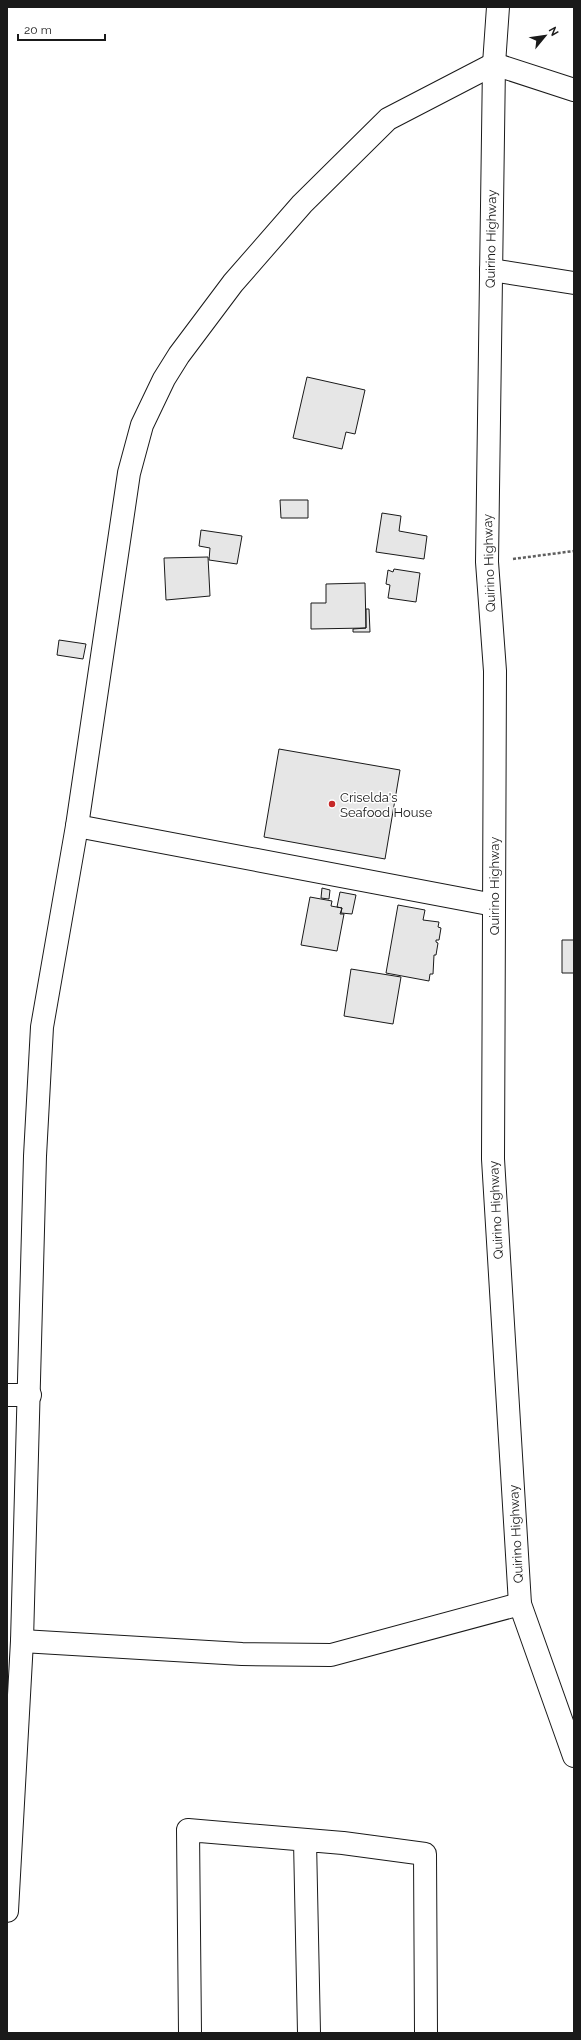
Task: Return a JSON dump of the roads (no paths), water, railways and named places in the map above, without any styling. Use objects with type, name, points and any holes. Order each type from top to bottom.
[{"type":"main road","name":"Quirino Highway","points":[[498,7],[494,64],[486,562],[495,671],[493,1159],[520,1604],[574,1756]]},
{"type":"main road","points":[[7,1911],[22,1640],[30,1395],[35,1156],[42,1027],[77,826],[129,473],[142,425],[164,379],[184,349],[233,283],[302,204],[388,120],[494,64],[574,90]]},
{"type":"main road","points":[[491,270],[574,284]]},
{"type":"main road","points":[[77,826],[494,905]]},
{"type":"main road","points":[[7,1395],[30,1395]]},
{"type":"main road","points":[[22,1640],[242,1654],[332,1655],[520,1604]]},
{"type":"main road","points":[[190,2033],[188,1830],[343,1843],[425,1854],[426,2033]]},
{"type":"main road","points":[[305,1841],[309,2033]]},
{"type":"place","name":"Criselda's Seafood House","points":[[332,804]]}]
